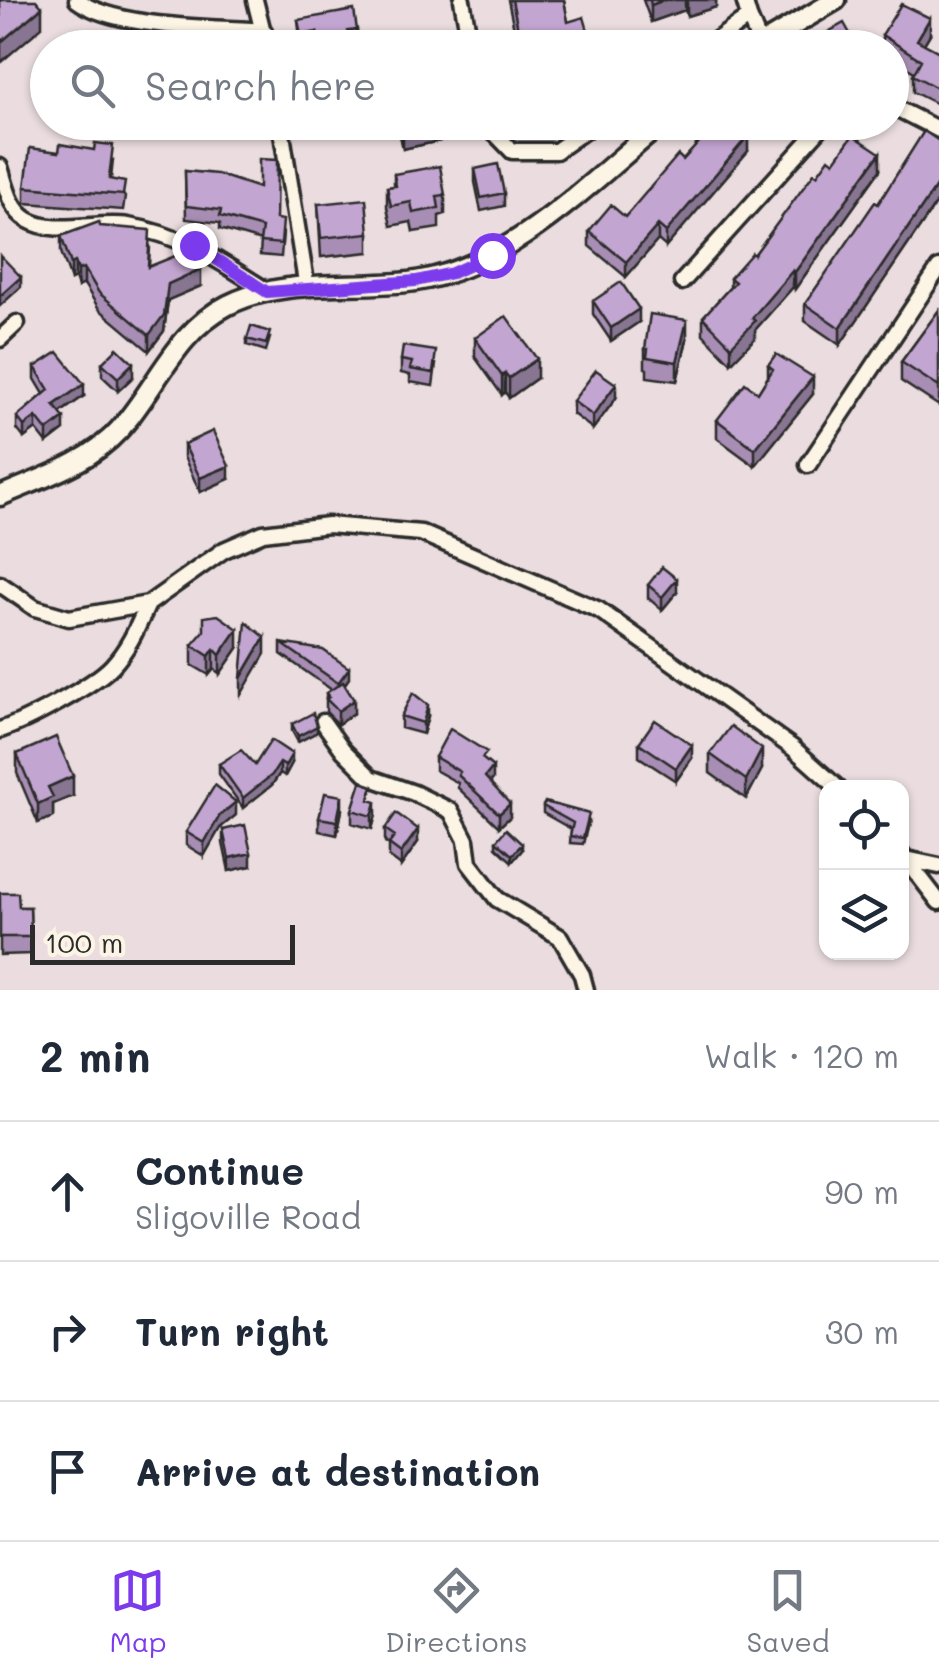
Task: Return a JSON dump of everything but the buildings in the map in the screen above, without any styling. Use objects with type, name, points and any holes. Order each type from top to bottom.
[{"type":"street","points":[[76,0],[88,9],[131,20],[252,30]]},
{"type":"street","points":[[255,0],[264,30]]},
{"type":"street","points":[[462,0],[467,30]]},
{"type":"street","points":[[744,0],[753,30]]},
{"type":"street","points":[[784,30],[836,0]]},
{"type":"street","points":[[731,30],[749,17]]},
{"type":"street","points":[[909,115],[939,130]]},
{"type":"street","points":[[283,140],[307,288]]},
{"type":"street","points":[[501,140],[512,151],[556,151],[572,140]]},
{"type":"street","points":[[0,496],[84,459],[118,431],[183,342],[204,320],[230,304],[267,292],[416,281],[452,273],[492,255],[528,232],[641,140]]},
{"type":"street","points":[[682,282],[810,140]]},
{"type":"street","points":[[0,167],[16,213],[33,224],[129,226],[194,245],[267,292]]},
{"type":"street","points":[[808,464],[939,268]]},
{"type":"street","points":[[0,339],[17,323]]},
{"type":"street","points":[[0,584],[35,608],[69,618],[148,604],[224,550],[262,533],[328,524],[421,532],[599,610],[792,748],[829,780]]},
{"type":"street","points":[[0,730],[26,721],[110,668],[132,639],[148,604]]},
{"type":"street","points":[[323,722],[343,750],[371,778],[451,811],[466,840],[469,863],[497,899],[560,937],[582,974],[586,990]]},
{"type":"street","points":[[909,857],[939,866]]},
{"type":"street","points":[[909,863],[939,902]]},
{"type":"route","points":[[194,245],[267,292],[416,281],[452,273],[492,255]]}]
